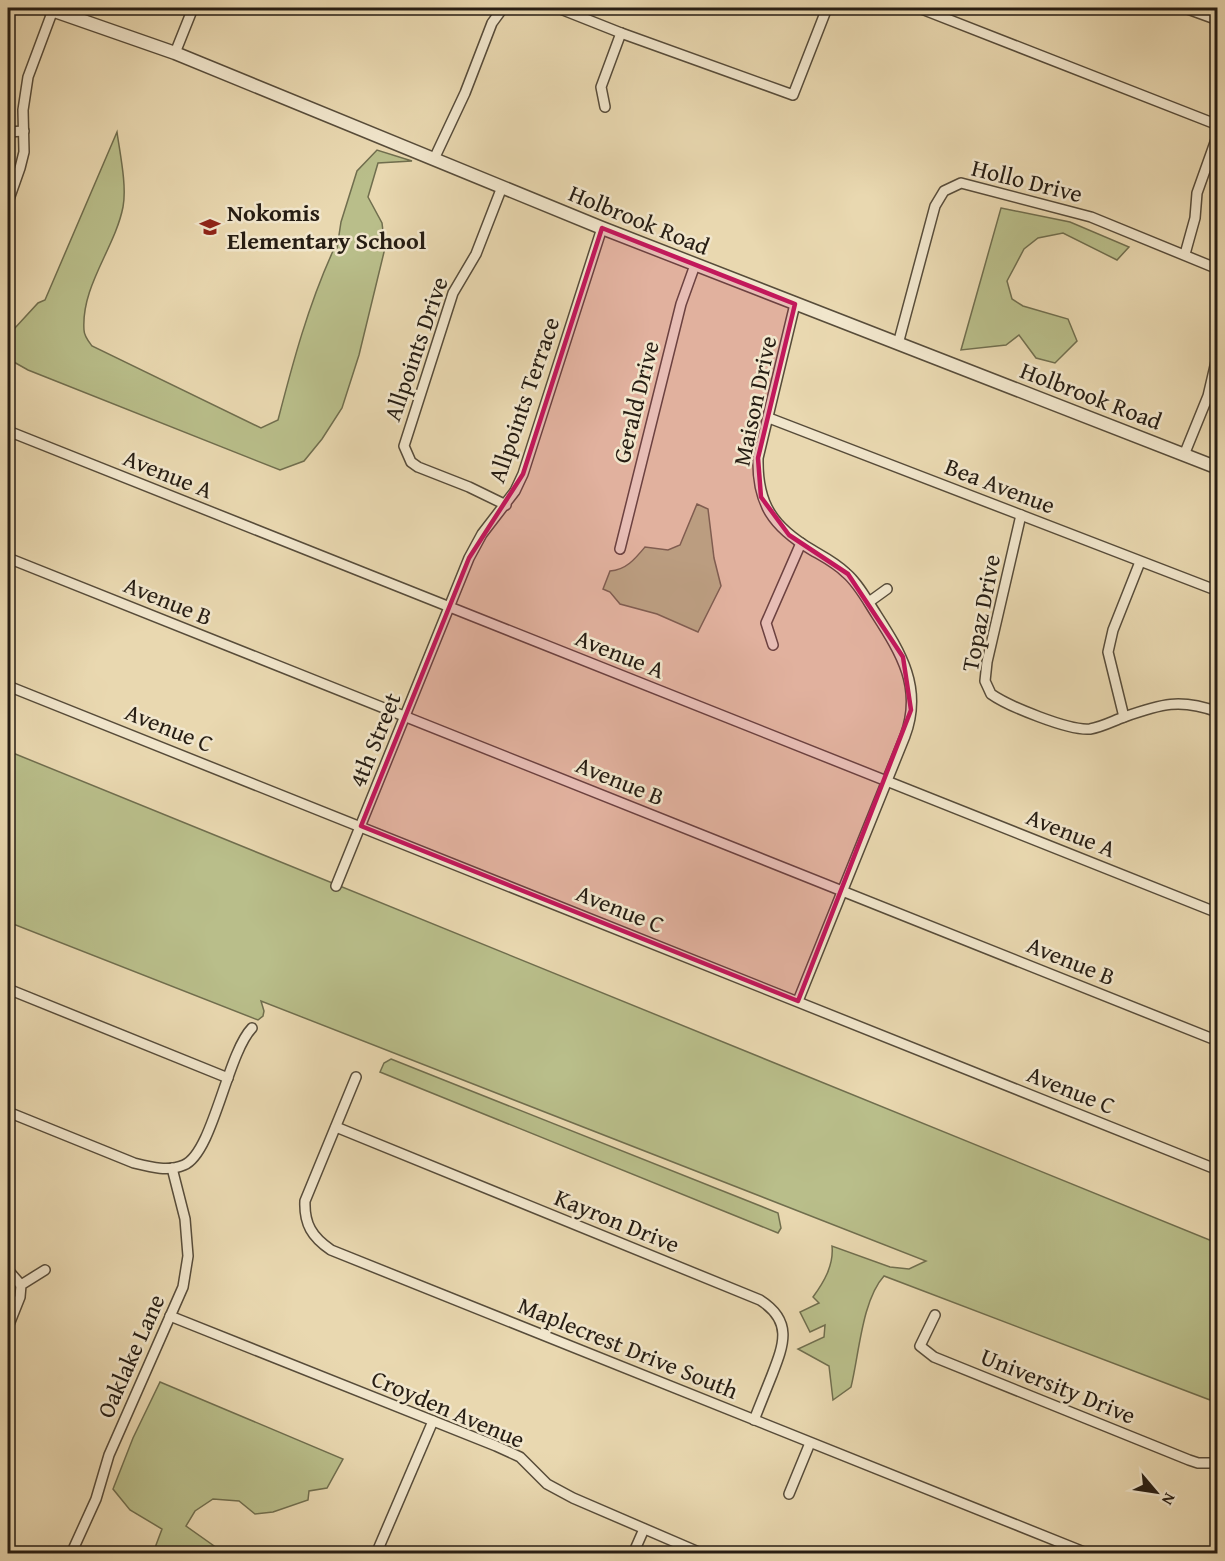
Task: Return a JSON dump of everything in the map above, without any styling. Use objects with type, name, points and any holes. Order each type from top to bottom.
[{"type":"street","points":[[176,53],[193,8]]},
{"type":"street","points":[[434,159],[465,93],[492,23],[503,8]]},
{"type":"street","points":[[558,8],[793,95],[827,8]]},
{"type":"street","points":[[919,8],[1218,125]]},
{"type":"street","points":[[1185,8],[1218,20]]},
{"type":"street","points":[[8,202],[24,152],[23,110],[28,77],[49,9]]},
{"type":"street","name":"Holbrook Road","points":[[49,9],[176,53],[602,228],[1218,468]]},
{"type":"street","points":[[605,107],[602,87],[621,33]]},
{"type":"street","points":[[8,132],[24,130]]},
{"type":"street","points":[[1185,254],[1195,218],[1197,193],[1218,134]]},
{"type":"street","name":"Hollo Drive","points":[[898,344],[935,206],[944,191],[956,184],[966,184],[1091,217],[1218,269]]},
{"type":"street","name":"Allpoints Drive","points":[[502,187],[476,254],[453,293],[404,446],[411,462],[418,467],[469,487],[506,505]]},
{"type":"street","name":"Allpoints Terrace","points":[[448,607],[482,534],[506,505],[520,482],[602,228]]},
{"type":"street","name":"Gerald Drive","points":[[620,549],[681,304],[695,265]]},
{"type":"street","name":"Maison Drive","points":[[795,304],[758,458],[759,488],[765,505],[789,535],[828,558],[848,574],[868,602],[900,651],[910,683],[911,710],[909,725],[798,1000]]},
{"type":"street","points":[[1184,455],[1210,389],[1218,353]]},
{"type":"street","name":"Bea Avenue","points":[[769,418],[1218,591]]},
{"type":"street","name":"Avenue A","points":[[8,431],[1218,913]]},
{"type":"street","name":"Topaz Drive","points":[[1021,515],[985,674],[987,688],[997,699],[1078,729],[1098,727],[1174,703],[1199,705],[1218,712]]},
{"type":"street","points":[[773,645],[766,622],[801,543]]},
{"type":"street","name":"Avenue B","points":[[8,558],[1218,1041]]},
{"type":"street","points":[[1124,717],[1108,652],[1113,630],[1140,562]]},
{"type":"street","points":[[868,602],[887,589]]},
{"type":"street","name":"4th Street","points":[[336,886],[448,607]]},
{"type":"street","name":"Avenue C","points":[[8,686],[798,1000],[1218,1170]]},
{"type":"street","points":[[8,989],[228,1078]]},
{"type":"street","points":[[8,1112],[134,1163],[172,1168],[187,1164],[204,1140],[241,1045],[252,1028]]},
{"type":"street","name":"Maplecrest Drive South","points":[[356,1077],[305,1201],[304,1214],[308,1228],[316,1240],[331,1250],[1089,1554]]},
{"type":"street","name":"Kayron Drive","points":[[336,1127],[759,1300],[771,1307],[783,1330],[783,1345],[754,1420]]},
{"type":"street","name":"Oaklake Lane","points":[[71,1554],[96,1499],[109,1455],[183,1287],[189,1256],[185,1219],[172,1168]]},
{"type":"street","points":[[8,1270],[21,1285],[21,1297],[8,1328]]},
{"type":"street","points":[[21,1285],[45,1270]]},
{"type":"street","name":"University Drive","points":[[935,1315],[920,1346],[934,1357],[1189,1460],[1218,1463]]},
{"type":"street","name":"Croyden Avenue","points":[[170,1316],[520,1457],[547,1484],[573,1498],[703,1554]]},
{"type":"street","points":[[376,1554],[433,1421]]},
{"type":"street","points":[[789,1494],[810,1443]]},
{"type":"street","points":[[633,1554],[644,1529]]},
{"type":"highlighted area","points":[[602,228],[795,304],[758,458],[761,497],[789,535],[848,574],[869,602],[903,657],[911,710],[798,1001],[361,826],[469,558],[523,474]]},
{"type":"green space","points":[[117,132],[124,180],[123,207],[88,298],[84,314],[86,337],[92,346],[261,428],[278,420],[309,313],[333,251],[337,248],[341,222],[357,171],[377,150],[412,161],[378,163],[368,197],[382,223],[385,248],[359,355],[342,408],[322,439],[304,461],[280,470],[28,370],[12,361],[14,329],[38,303],[45,300]]},
{"type":"green space","points":[[1001,208],[1070,222],[1129,247],[1117,260],[1063,233],[1038,238],[1024,249],[1007,281],[1012,299],[1023,306],[1068,319],[1077,341],[1055,363],[1036,358],[1019,335],[1006,345],[961,350]]},
{"type":"green space","points":[[697,504],[708,509],[714,558],[721,586],[698,632],[657,614],[620,604],[610,592],[603,589],[610,571],[634,560],[645,547],[668,550],[680,545]]},
{"type":"green space","points":[[8,751],[1217,1243],[1217,1406],[1210,1400],[884,1276],[877,1286],[866,1313],[851,1387],[833,1400],[829,1366],[798,1349],[824,1337],[825,1325],[810,1332],[800,1312],[819,1303],[813,1297],[827,1273],[832,1246],[890,1267],[909,1269],[926,1261],[261,1001],[264,1011],[263,1016],[258,1020],[8,922]]},
{"type":"green space","points":[[391,1059],[778,1213],[781,1228],[778,1233],[380,1072],[384,1063]]},
{"type":"green space","points":[[160,1382],[343,1459],[327,1488],[309,1491],[308,1500],[273,1512],[255,1514],[239,1501],[213,1499],[195,1511],[186,1526],[224,1553],[153,1553],[162,1529],[130,1510],[113,1489],[133,1438]]},
{"type":"place","name":"Nokomis Elementary School","points":[[210,227]]}]
